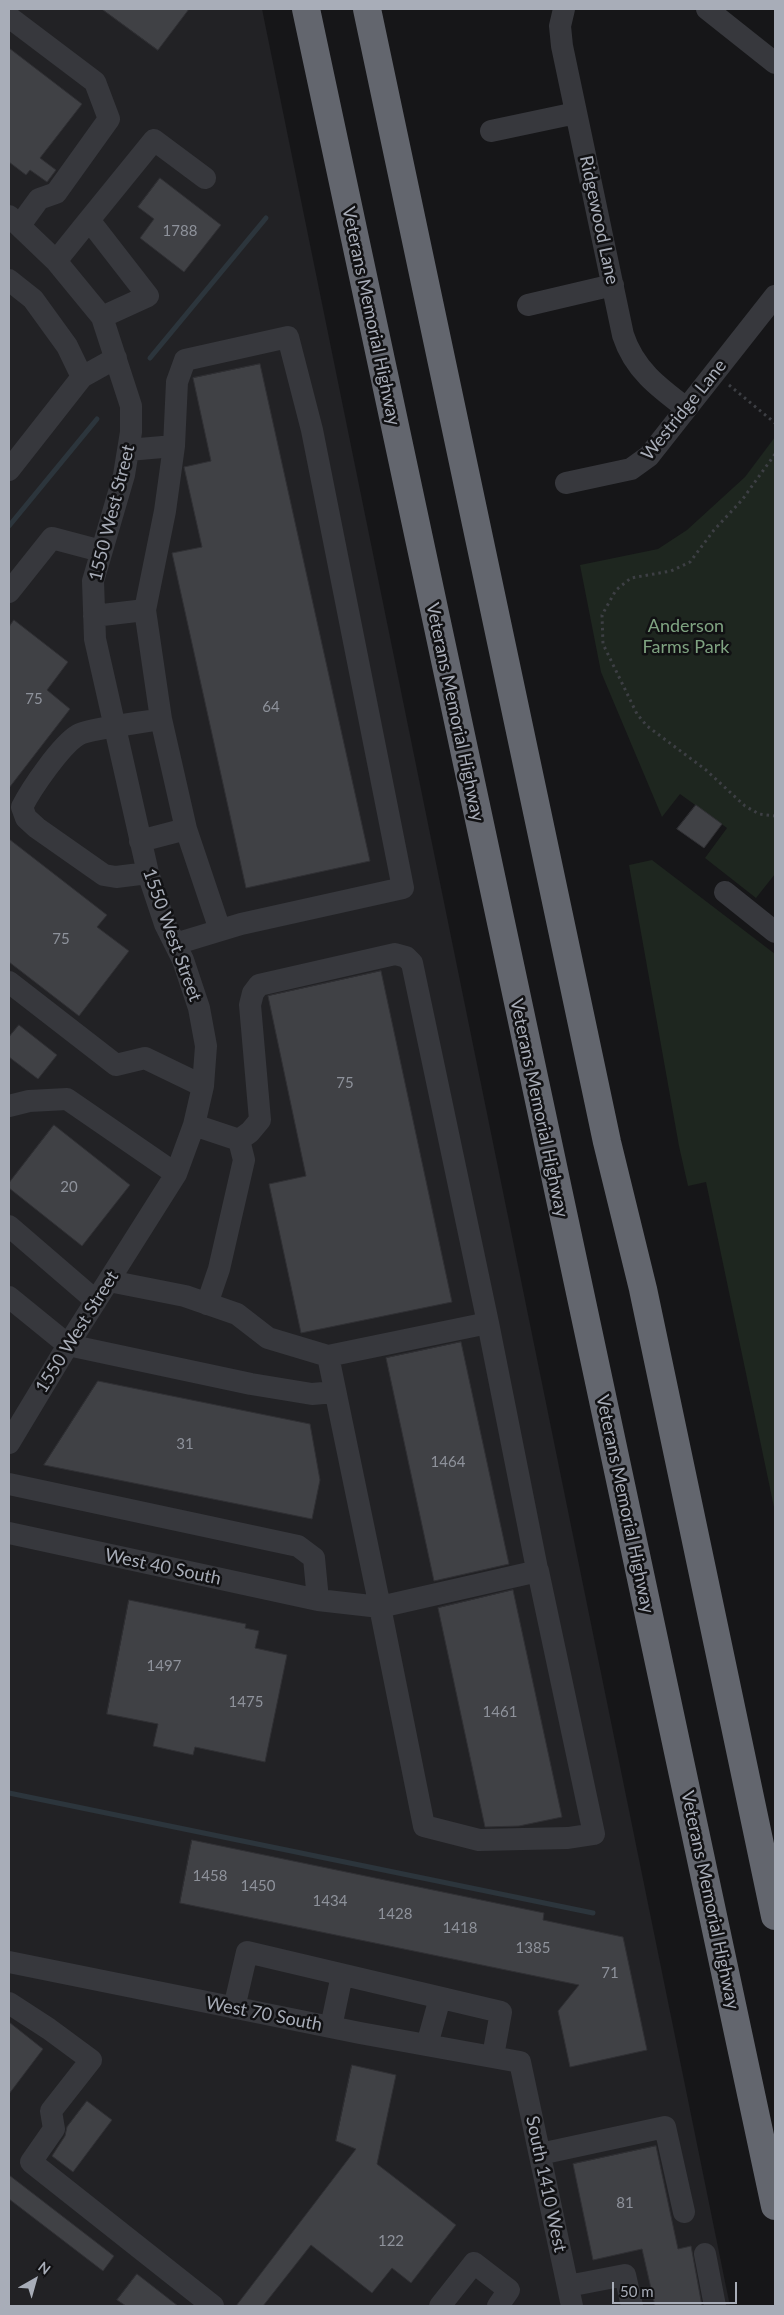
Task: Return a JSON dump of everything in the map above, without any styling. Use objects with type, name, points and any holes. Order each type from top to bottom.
[{"type":"highway","name":"Veterans Memorial Highway","points":[[306,9],[518,1012],[775,2206]]},
{"type":"highway","points":[[367,9],[605,1134],[644,1298],[775,1916]]},
{"type":"street","name":"Ridgewood Lane","points":[[564,9],[561,35],[576,113],[628,351],[636,365],[649,379],[686,408]]},
{"type":"street","points":[[707,9],[775,63]]},
{"type":"street","points":[[9,17],[95,82],[109,119],[56,193],[40,199],[14,221],[56,261],[102,317],[148,296],[88,220]]},
{"type":"street","points":[[491,131],[576,113]]},
{"type":"street","points":[[56,261],[154,140],[205,178]]},
{"type":"street","points":[[9,280],[32,299],[67,346],[82,377]]},
{"type":"street","points":[[528,304],[613,285]]},
{"type":"street","name":"Westridge Lane","points":[[566,483],[631,468],[640,464],[649,456],[775,296]]},
{"type":"street","name":"1550 West Street","points":[[9,1443],[68,1345],[176,1174],[194,1125],[204,1086],[206,1046],[199,1008],[183,960],[165,924],[148,873],[96,639],[93,581],[124,475],[131,432],[131,406],[102,317]]},
{"type":"street","points":[[175,944],[220,930],[403,888],[312,430],[288,336],[185,360],[177,382],[174,446],[165,511],[145,610],[161,719],[186,829],[220,930]]},
{"type":"street","points":[[9,470],[82,377],[116,358]]},
{"type":"street","points":[[128,450],[174,446]]},
{"type":"street","points":[[9,592],[52,538],[101,551]]},
{"type":"street","points":[[94,616],[145,610]]},
{"type":"street","points":[[148,873],[116,877],[104,875],[37,828],[26,818],[22,807],[28,795],[65,746],[80,734],[161,719]]},
{"type":"street","points":[[140,841],[186,829]]},
{"type":"street","points":[[726,892],[775,932]]},
{"type":"street","points":[[239,1140],[250,1132],[260,1120],[250,1005],[252,993],[259,985],[395,954],[406,957],[412,963],[594,1834],[568,1838],[479,1840],[424,1826],[328,1356]]},
{"type":"street","points":[[9,982],[116,1065],[145,1058],[204,1086]]},
{"type":"street","points":[[9,1106],[29,1101],[68,1098],[176,1174]]},
{"type":"street","points":[[194,1125],[239,1140]]},
{"type":"street","points":[[207,1304],[219,1269],[244,1160],[239,1140]]},
{"type":"street","points":[[9,1226],[96,1301]]},
{"type":"street","points":[[109,1281],[185,1296],[237,1314],[268,1338],[328,1356],[488,1323]]},
{"type":"street","points":[[9,1297],[68,1345],[252,1384],[312,1394],[335,1392]]},
{"type":"street","points":[[9,1484],[298,1546],[314,1558],[318,1600]]},
{"type":"street","name":"West 40 South","points":[[9,1534],[318,1600],[380,1607],[538,1571]]},
{"type":"street","points":[[234,2008],[247,1952],[501,2012],[493,2056]]},
{"type":"street","name":"West 70 South","points":[[9,1962],[330,2027],[520,2062]]},
{"type":"street","points":[[330,2027],[342,1975]]},
{"type":"street","points":[[427,2045],[440,1998]]},
{"type":"street","points":[[9,2003],[91,2060],[50,2111],[54,2129],[31,2162],[213,2306]]},
{"type":"street","name":"South 1410 West","points":[[520,2062],[570,2296]]},
{"type":"street","points":[[540,2154],[665,2127],[684,2212]]},
{"type":"street","points":[[705,2254],[716,2306]]},
{"type":"street","points":[[440,2306],[474,2262],[510,2290],[498,2306]]},
{"type":"street","points":[[570,2296],[625,2275],[632,2306]]},
{"type":"path","points":[[728,385],[775,423]]},
{"type":"path","points":[[775,454],[742,500],[714,530],[690,562],[671,571],[631,578],[616,590],[602,615],[603,644],[637,714],[647,726],[706,770],[745,806],[759,814],[775,816]]},
{"type":"shaded area","points":[[9,9],[262,9],[730,2306],[9,2306]]},
{"type":"green space","name":"Anderson Farms Park","points":[[775,437],[775,874],[756,898],[705,858],[727,828],[680,794],[662,817],[601,672],[580,565],[658,549],[687,530],[745,477]]},
{"type":"green space","points":[[652,860],[775,954],[775,1512],[706,1182],[688,1186],[679,1146],[629,865]]},
{"type":"building","points":[[102,9],[189,9],[158,50]]},
{"type":"building","points":[[9,48],[82,104],[40,158],[56,170],[47,182],[30,170],[26,175],[9,162]]},
{"type":"building","points":[[160,178],[221,225],[184,272],[140,238],[154,219],[138,207]]},
{"type":"building","points":[[260,364],[370,861],[246,888],[172,553],[202,547],[184,467],[211,461],[193,378]]},
{"type":"building","points":[[14,620],[68,662],[47,690],[70,709],[9,788],[9,627]]},
{"type":"building","points":[[696,805],[722,824],[704,848],[677,829]]},
{"type":"building","points":[[9,839],[107,915],[97,927],[129,951],[79,1016],[9,962]]},
{"type":"building","points":[[381,971],[452,1302],[301,1333],[269,1184],[306,1176],[268,996]]},
{"type":"building","points":[[19,1025],[57,1055],[38,1079],[9,1057],[9,1037]]},
{"type":"building","points":[[54,1125],[130,1185],[82,1246],[9,1188],[9,1183]]},
{"type":"building","points":[[461,1342],[509,1564],[434,1581],[386,1358]]},
{"type":"building","points":[[98,1381],[310,1424],[320,1480],[312,1519],[44,1465]]},
{"type":"building","points":[[513,1590],[562,1817],[519,1826],[485,1827],[438,1608]]},
{"type":"building","points":[[129,1600],[246,1624],[245,1628],[259,1631],[255,1648],[287,1655],[265,1762],[195,1747],[193,1755],[153,1746],[158,1724],[107,1714]]},
{"type":"building","points":[[192,1840],[544,1913],[543,1920],[623,1937],[647,2050],[570,2067],[558,2011],[579,1985],[180,1903]]},
{"type":"building","points":[[9,2022],[43,2049],[9,2094]]},
{"type":"building","points":[[352,2065],[396,2075],[377,2164],[456,2225],[411,2283],[392,2268],[372,2293],[311,2245],[263,2306],[236,2306],[356,2149],[336,2141]]},
{"type":"building","points":[[87,2101],[112,2120],[73,2172],[52,2156],[65,2136],[67,2127]]},
{"type":"building","points":[[656,2146],[678,2249],[691,2246],[702,2306],[655,2306],[642,2249],[593,2260],[573,2164]]},
{"type":"building","points":[[9,2175],[114,2256],[103,2271],[9,2199]]},
{"type":"building","points":[[137,2274],[178,2306],[126,2306],[117,2300]]},
{"type":"waterway","points":[[150,358],[266,218]]},
{"type":"waterway","points":[[9,526],[97,419]]},
{"type":"waterway","points":[[9,1793],[593,1913]]}]
